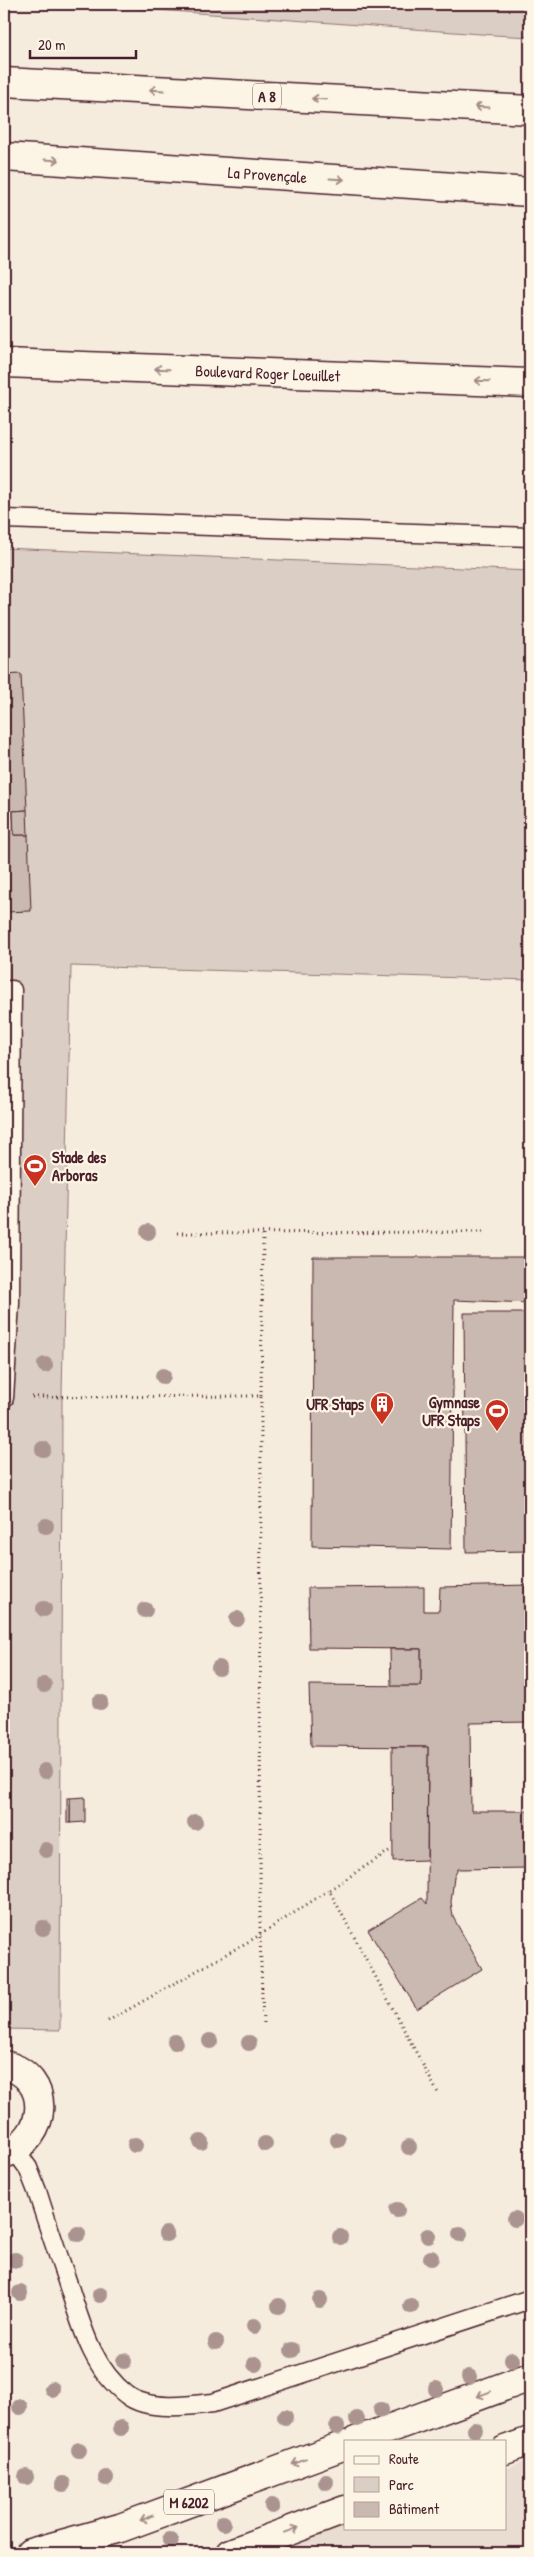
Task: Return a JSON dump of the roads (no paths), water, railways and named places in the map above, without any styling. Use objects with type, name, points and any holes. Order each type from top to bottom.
[{"type":"main road","name":"A 8","points":[[4,82],[530,110]]},
{"type":"main road","name":"La Provençale","points":[[4,157],[530,192]]},
{"type":"main road","points":[[474,188],[530,199]]},
{"type":"main road","name":"Boulevard Roger Loeuillet","points":[[4,363],[530,383]]},
{"type":"main road","points":[[4,2065],[26,2076],[36,2090],[40,2107],[38,2124],[29,2139],[9,2152]]},
{"type":"main road","points":[[359,2440],[530,2377]]},
{"type":"main road","points":[[506,2450],[530,2441]]},
{"type":"main road","name":"M 6202","points":[[30,2553],[120,2528],[344,2445]]},
{"type":"main road","points":[[230,2553],[344,2510]]},
{"type":"lane","points":[[4,519],[530,537]]},
{"type":"lane","points":[[4,991],[12,990],[4,1398]]},
{"type":"lane","points":[[9,2152],[28,2168],[88,2344],[104,2371],[128,2396],[156,2405],[179,2408],[213,2403],[530,2299]]},
{"type":"place","name":"Stade des Arboras","points":[[35,1187]]},
{"type":"place","name":"UFR Staps","points":[[382,1425]]},
{"type":"place","name":"Gymnase UFR Staps","points":[[497,1432]]}]
